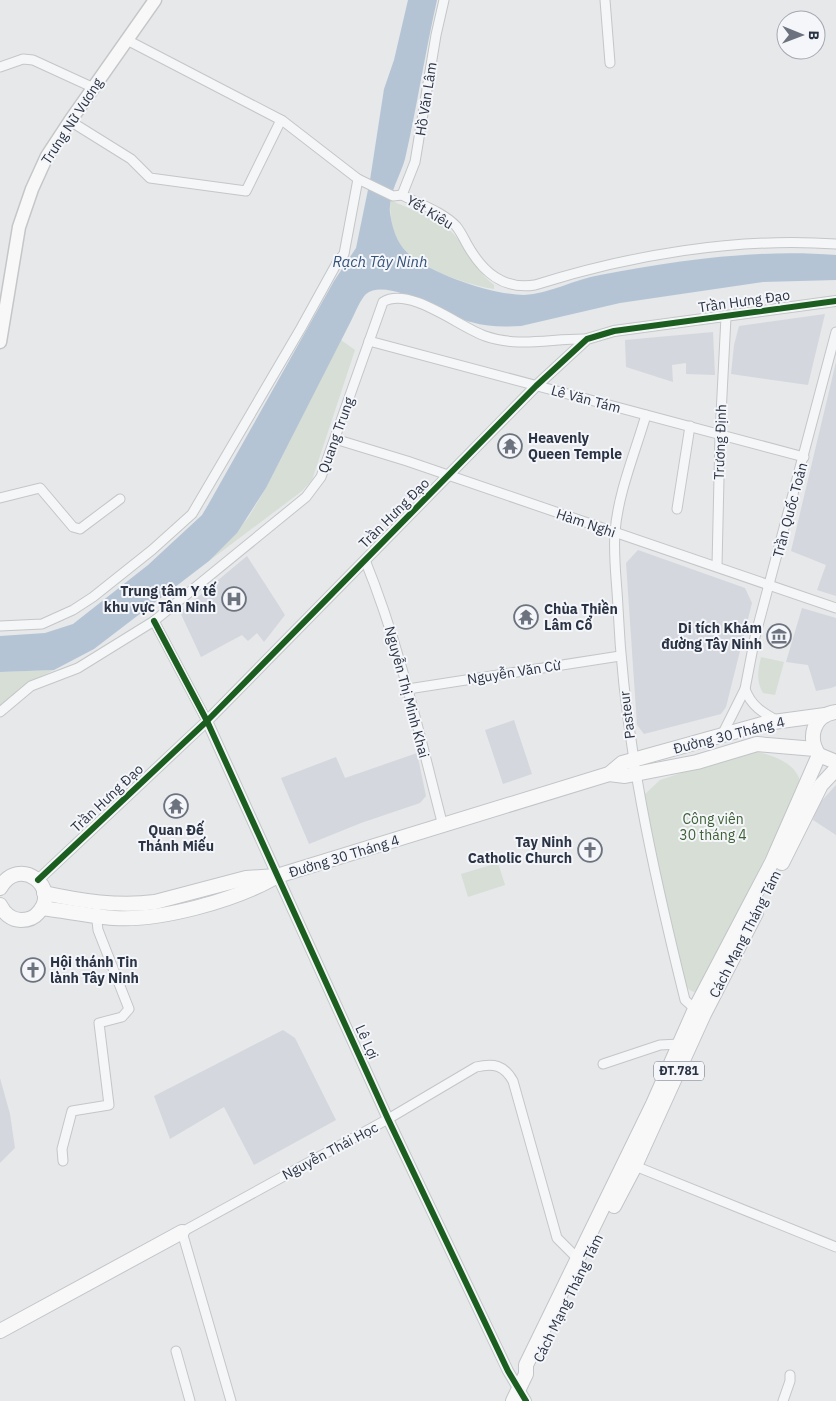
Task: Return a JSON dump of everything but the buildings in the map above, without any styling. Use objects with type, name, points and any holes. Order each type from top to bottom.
[{"type":"main road","name":"Trưng Nữ Vương","points":[[0,342],[2,316],[19,227],[32,189],[47,156],[70,120],[155,0]]},
{"type":"main road","name":"Đường 30 Tháng 4","points":[[44,893],[96,909],[138,917],[188,908],[250,891],[277,876],[609,774],[622,763],[722,735],[778,722],[831,714]]},
{"type":"main road","points":[[817,752],[813,730],[831,714]]},
{"type":"main road","name":"Đường 30 Tháng 4","points":[[609,774],[621,776],[697,762],[758,744],[817,752],[836,762]]},
{"type":"main road","name":"Cách Mạng Tháng Tám","points":[[519,1397],[526,1374],[534,1370],[581,1261],[646,1131],[699,1012],[772,862],[817,752]]},
{"type":"main road","name":"Cách Mạng Tháng Tám","points":[[699,1012],[821,785],[836,769]]},
{"type":"main road","points":[[0,905],[5,921],[30,919],[42,908],[44,893],[38,880],[24,874],[10,877],[1,882]]},
{"type":"main road","name":"Đường 30 Tháng 4","points":[[42,908],[96,909],[122,904],[156,902],[246,878],[277,876]]},
{"type":"main road","name":"Cách Mạng Tháng Tám","points":[[581,1261],[635,1166],[646,1131]]},
{"type":"main road","name":"Nguyễn Thái Học","points":[[0,1331],[182,1232]]},
{"type":"street","name":"Hồ Văn Lâm","points":[[398,196],[415,162],[436,35],[444,0]]},
{"type":"street","points":[[605,0],[610,63]]},
{"type":"street","name":"Yết Kiêu","points":[[127,40],[295,128],[358,179],[398,196],[454,225],[480,264],[493,277],[512,286],[522,287],[622,261],[674,252],[775,244],[836,244]]},
{"type":"street","points":[[0,67],[23,59],[33,60],[94,88]]},
{"type":"street","points":[[70,120],[131,159],[150,178],[246,191],[281,120]]},
{"type":"street","points":[[0,626],[42,624],[73,610],[152,550],[192,514],[338,261],[344,254],[358,179]]},
{"type":"street","name":"Quang Trung","points":[[0,712],[31,686],[78,668],[154,621],[306,497],[321,477],[336,440],[384,302],[394,298],[405,299],[429,308],[485,336],[530,342],[587,339]]},
{"type":"street","name":"Trần Hưng Đạo","points":[[38,880],[207,721],[536,386],[587,339],[614,331],[836,301]]},
{"type":"street","name":"Trương Định","points":[[717,566],[720,434],[726,317]]},
{"type":"street","name":"Trần Quốc Toản","points":[[722,735],[745,689],[755,637],[836,332]]},
{"type":"street","name":"Lê Văn Tám","points":[[369,341],[804,457]]},
{"type":"street","name":"Pasteur","points":[[646,415],[620,502],[615,532],[620,656],[635,774],[661,904],[685,1000],[699,1012]]},
{"type":"street","points":[[677,508],[690,426]]},
{"type":"street","name":"Hàm Nghi","points":[[336,440],[717,566],[836,608]]},
{"type":"street","points":[[0,498],[40,488],[74,527],[80,529],[120,499]]},
{"type":"street","name":"Nguyễn Thị Minh Khai","points":[[365,560],[380,598],[408,690],[443,826]]},
{"type":"street","points":[[154,621],[207,721]]},
{"type":"street","name":"Nguyễn Văn Cừ","points":[[408,690],[620,656]]},
{"type":"street","points":[[745,689],[748,698],[757,708],[778,722]]},
{"type":"street","name":"Lê Lợi","points":[[207,721],[388,1120],[519,1397]]},
{"type":"street","points":[[63,1161],[62,1149],[72,1112],[109,1105],[99,1024],[122,1017],[129,1009],[98,930],[96,909]]},
{"type":"street","points":[[603,1064],[660,1045],[684,1046]]},
{"type":"street","name":"Nguyễn Thái Học","points":[[182,1232],[388,1120],[476,1067],[493,1064],[508,1071],[513,1081],[557,1238],[581,1261]]},
{"type":"street","points":[[635,1166],[836,1247]]},
{"type":"street","points":[[182,1232],[231,1401]]},
{"type":"street","points":[[176,1351],[190,1401]]},
{"type":"street","points":[[783,1401],[790,1382],[790,1374]]},
{"type":"shaded area","points":[[825,314],[808,385],[731,374],[734,345],[739,326]]},
{"type":"shaded area","points":[[713,332],[715,375],[686,374],[686,363],[672,365],[673,382],[626,367],[625,340]]},
{"type":"shaded area","points":[[836,362],[836,596],[817,590],[826,565],[791,551]]},
{"type":"shaded area","points":[[638,550],[745,588],[752,603],[726,707],[721,714],[644,734],[637,725],[626,563]]},
{"type":"shaded area","name":"Trung tâm Y tế khu vực Tân Ninh","points":[[247,556],[285,615],[264,642],[257,633],[248,641],[242,635],[201,657],[180,612]]},
{"type":"shaded area","points":[[802,608],[836,618],[836,686],[831,688],[816,691],[808,665],[786,662]]},
{"type":"shaded area","points":[[514,720],[532,774],[503,784],[485,730]]},
{"type":"shaded area","points":[[417,753],[426,796],[420,803],[361,823],[309,844],[281,778],[336,757],[345,778]]},
{"type":"shaded area","points":[[836,785],[836,835],[813,820],[817,806]]},
{"type":"shaded area","points":[[283,1030],[295,1038],[336,1120],[254,1165],[224,1107],[170,1139],[154,1096]]},
{"type":"shaded area","points":[[0,1078],[10,1114],[15,1148],[0,1163]]},
{"type":"green space","points":[[390,200],[417,211],[452,232],[478,269],[494,285],[494,289],[471,284],[445,275],[411,256],[399,243],[394,232]]},
{"type":"green space","points":[[341,340],[355,350],[312,480],[302,491],[209,561],[248,518],[266,488]]},
{"type":"green space","points":[[761,657],[784,662],[775,695],[763,693],[759,684],[758,675]]},
{"type":"green space","points":[[54,670],[28,683],[0,705],[0,672]]},
{"type":"green space","name":"Công viên 30 tháng 4","points":[[751,750],[775,757],[789,765],[799,777],[801,785],[698,992],[694,992],[687,987],[681,975],[643,796],[660,780]]},
{"type":"green space","points":[[498,863],[505,885],[468,897],[461,874]]},
{"type":"water","name":"Rạch Tây Ninh","points":[[408,0],[437,0],[405,159],[390,206],[396,236],[403,248],[412,257],[441,273],[459,280],[495,291],[524,295],[543,292],[591,277],[688,260],[776,253],[836,255],[836,280],[763,282],[620,303],[521,326],[477,324],[418,299],[388,290],[376,290],[366,294],[266,488],[237,533],[209,561],[94,649],[54,670],[0,672],[0,636],[45,633],[73,624],[148,565],[202,515],[334,281],[356,248],[370,180],[384,89],[394,60]]},
{"type":"cycle path","points":[[38,880],[207,721],[536,386],[587,339],[614,331],[836,301]]},
{"type":"cycle path","points":[[154,621],[207,721],[388,1119],[508,1371],[526,1401]]},
{"type":"place","name":"Heavenly Queen Temple","points":[[510,446]]},
{"type":"place","name":"Trung tâm Y tế khu vực Tân Ninh","points":[[234,599]]},
{"type":"place","name":"Chùa Thiền Lâm Cổ","points":[[526,617]]},
{"type":"place","name":"Di tích Khám đường Tây Ninh","points":[[779,636]]},
{"type":"place","name":"Quan Đế Thánh Miếu","points":[[176,806]]},
{"type":"place","name":"Tay Ninh Catholic Church","points":[[590,850]]},
{"type":"place","name":"Hội thánh Tin lành Tây Ninh","points":[[33,970]]}]
